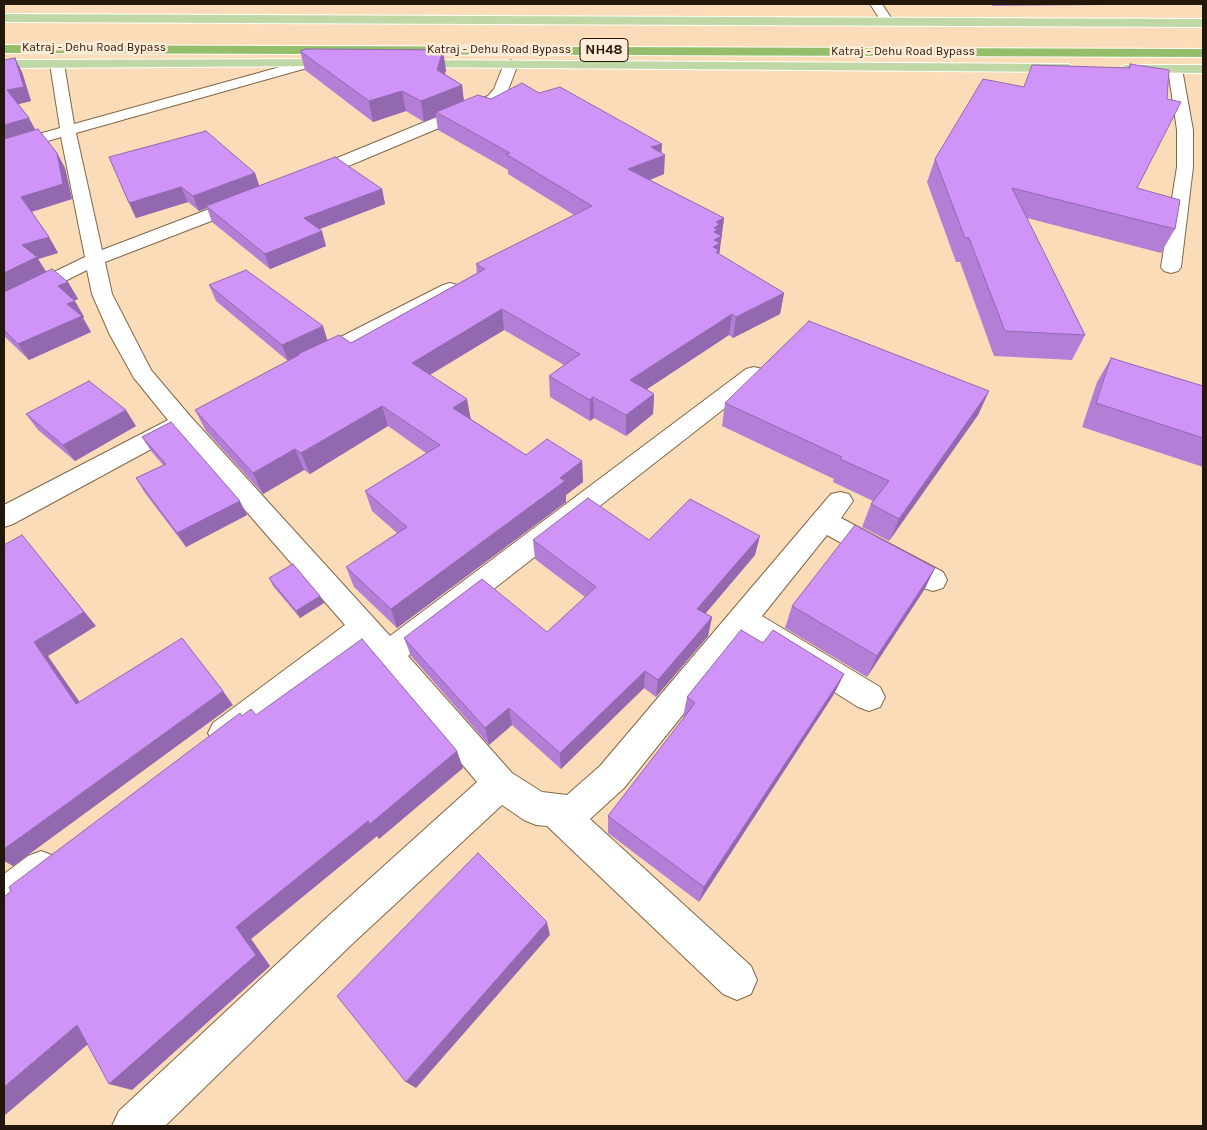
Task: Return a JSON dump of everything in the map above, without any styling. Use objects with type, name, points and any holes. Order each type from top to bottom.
[{"type":"highway","name":"Katraj - Dehu Road Bypass","points":[[4,48],[1203,53]]},
{"type":"main road","points":[[4,18],[1203,23]]},
{"type":"main road","points":[[4,64],[309,63],[1087,68]]},
{"type":"main road","points":[[1107,69],[1203,69]]},
{"type":"street","points":[[876,4],[887,21]]},
{"type":"street","points":[[4,149],[309,63]]},
{"type":"street","points":[[56,64],[102,294],[142,374],[191,418],[364,627],[500,784],[536,808],[574,812],[612,777],[832,511],[933,580]]},
{"type":"street","points":[[293,183],[484,104],[501,90],[511,64]]},
{"type":"street","points":[[1171,267],[1185,167],[1185,130],[1176,69]]},
{"type":"street","points":[[4,304],[94,260],[257,197]]},
{"type":"street","points":[[297,368],[349,343],[471,278]]},
{"type":"street","points":[[388,654],[754,374]]},
{"type":"street","points":[[4,517],[191,418]]},
{"type":"street","points":[[742,619],[869,697]]},
{"type":"street","points":[[200,751],[364,627]]},
{"type":"street","points":[[134,1126],[337,933],[500,784]]},
{"type":"street","points":[[554,810],[737,980]]},
{"type":"street","points":[[4,897],[67,850]]},
{"type":"building","points":[[306,49],[443,50],[437,70],[462,85],[421,101],[402,91],[369,101],[300,51]]},
{"type":"building","points":[[15,58],[24,87],[7,90],[29,118],[4,125],[4,60]]},
{"type":"building","points":[[1130,64],[1169,70],[1167,99],[1181,102],[1137,188],[1180,200],[1175,229],[1012,188],[1085,335],[1005,331],[969,238],[965,238],[935,159],[983,79],[1024,87],[1032,65],[1130,68]]},
{"type":"building","points":[[522,83],[539,93],[560,87],[662,144],[651,147],[665,155],[628,169],[724,218],[716,222],[720,224],[714,228],[718,229],[714,232],[722,236],[714,240],[720,243],[713,247],[719,250],[716,252],[784,293],[736,317],[732,314],[630,380],[654,394],[626,415],[593,397],[590,400],[549,376],[580,354],[502,309],[412,363],[467,399],[453,408],[526,455],[547,439],[582,461],[560,478],[565,481],[391,609],[346,567],[407,527],[365,491],[440,445],[382,406],[301,453],[295,449],[253,473],[195,410],[298,354],[339,335],[351,343],[485,269],[476,264],[592,206],[506,154],[510,153],[436,112],[478,95],[491,99]]},
{"type":"building","points":[[38,129],[57,153],[63,184],[21,197],[49,237],[22,245],[37,257],[4,273],[4,139]]},
{"type":"building","points":[[206,131],[255,173],[193,196],[181,187],[129,203],[109,157]]},
{"type":"building","points":[[335,157],[382,189],[304,218],[322,231],[265,254],[206,206]]},
{"type":"building","points":[[52,269],[68,282],[58,286],[75,301],[67,304],[82,316],[18,344],[4,330],[4,292]]},
{"type":"building","points":[[246,270],[323,326],[282,345],[209,285]]},
{"type":"building","points":[[809,321],[989,391],[899,519],[871,504],[889,481],[725,403]]},
{"type":"building","points":[[1111,358],[1203,386],[1203,438],[1096,403]]},
{"type":"building","points":[[89,381],[126,410],[63,445],[26,414]]},
{"type":"building","points":[[171,422],[240,501],[177,533],[136,478],[166,464],[142,437]]},
{"type":"building","points":[[588,498],[649,540],[690,499],[760,536],[697,609],[712,617],[658,680],[645,671],[560,753],[509,708],[485,728],[404,638],[482,579],[547,632],[596,587],[533,540]]},
{"type":"building","points":[[855,525],[935,568],[877,656],[792,606]]},
{"type":"building","points":[[22,535],[84,612],[34,642],[76,704],[182,638],[223,691],[4,849],[4,545]]},
{"type":"building","points":[[293,564],[320,596],[296,611],[269,578]]},
{"type":"building","points":[[741,630],[763,643],[773,630],[844,674],[704,887],[608,816],[695,703],[687,697]]},
{"type":"building","points":[[362,639],[457,751],[370,824],[368,821],[236,927],[256,955],[109,1084],[77,1025],[4,1087],[4,897],[11,891],[9,887],[240,713],[242,716],[251,709],[256,715]]},
{"type":"building","points":[[478,853],[547,922],[406,1082],[337,996]]}]
